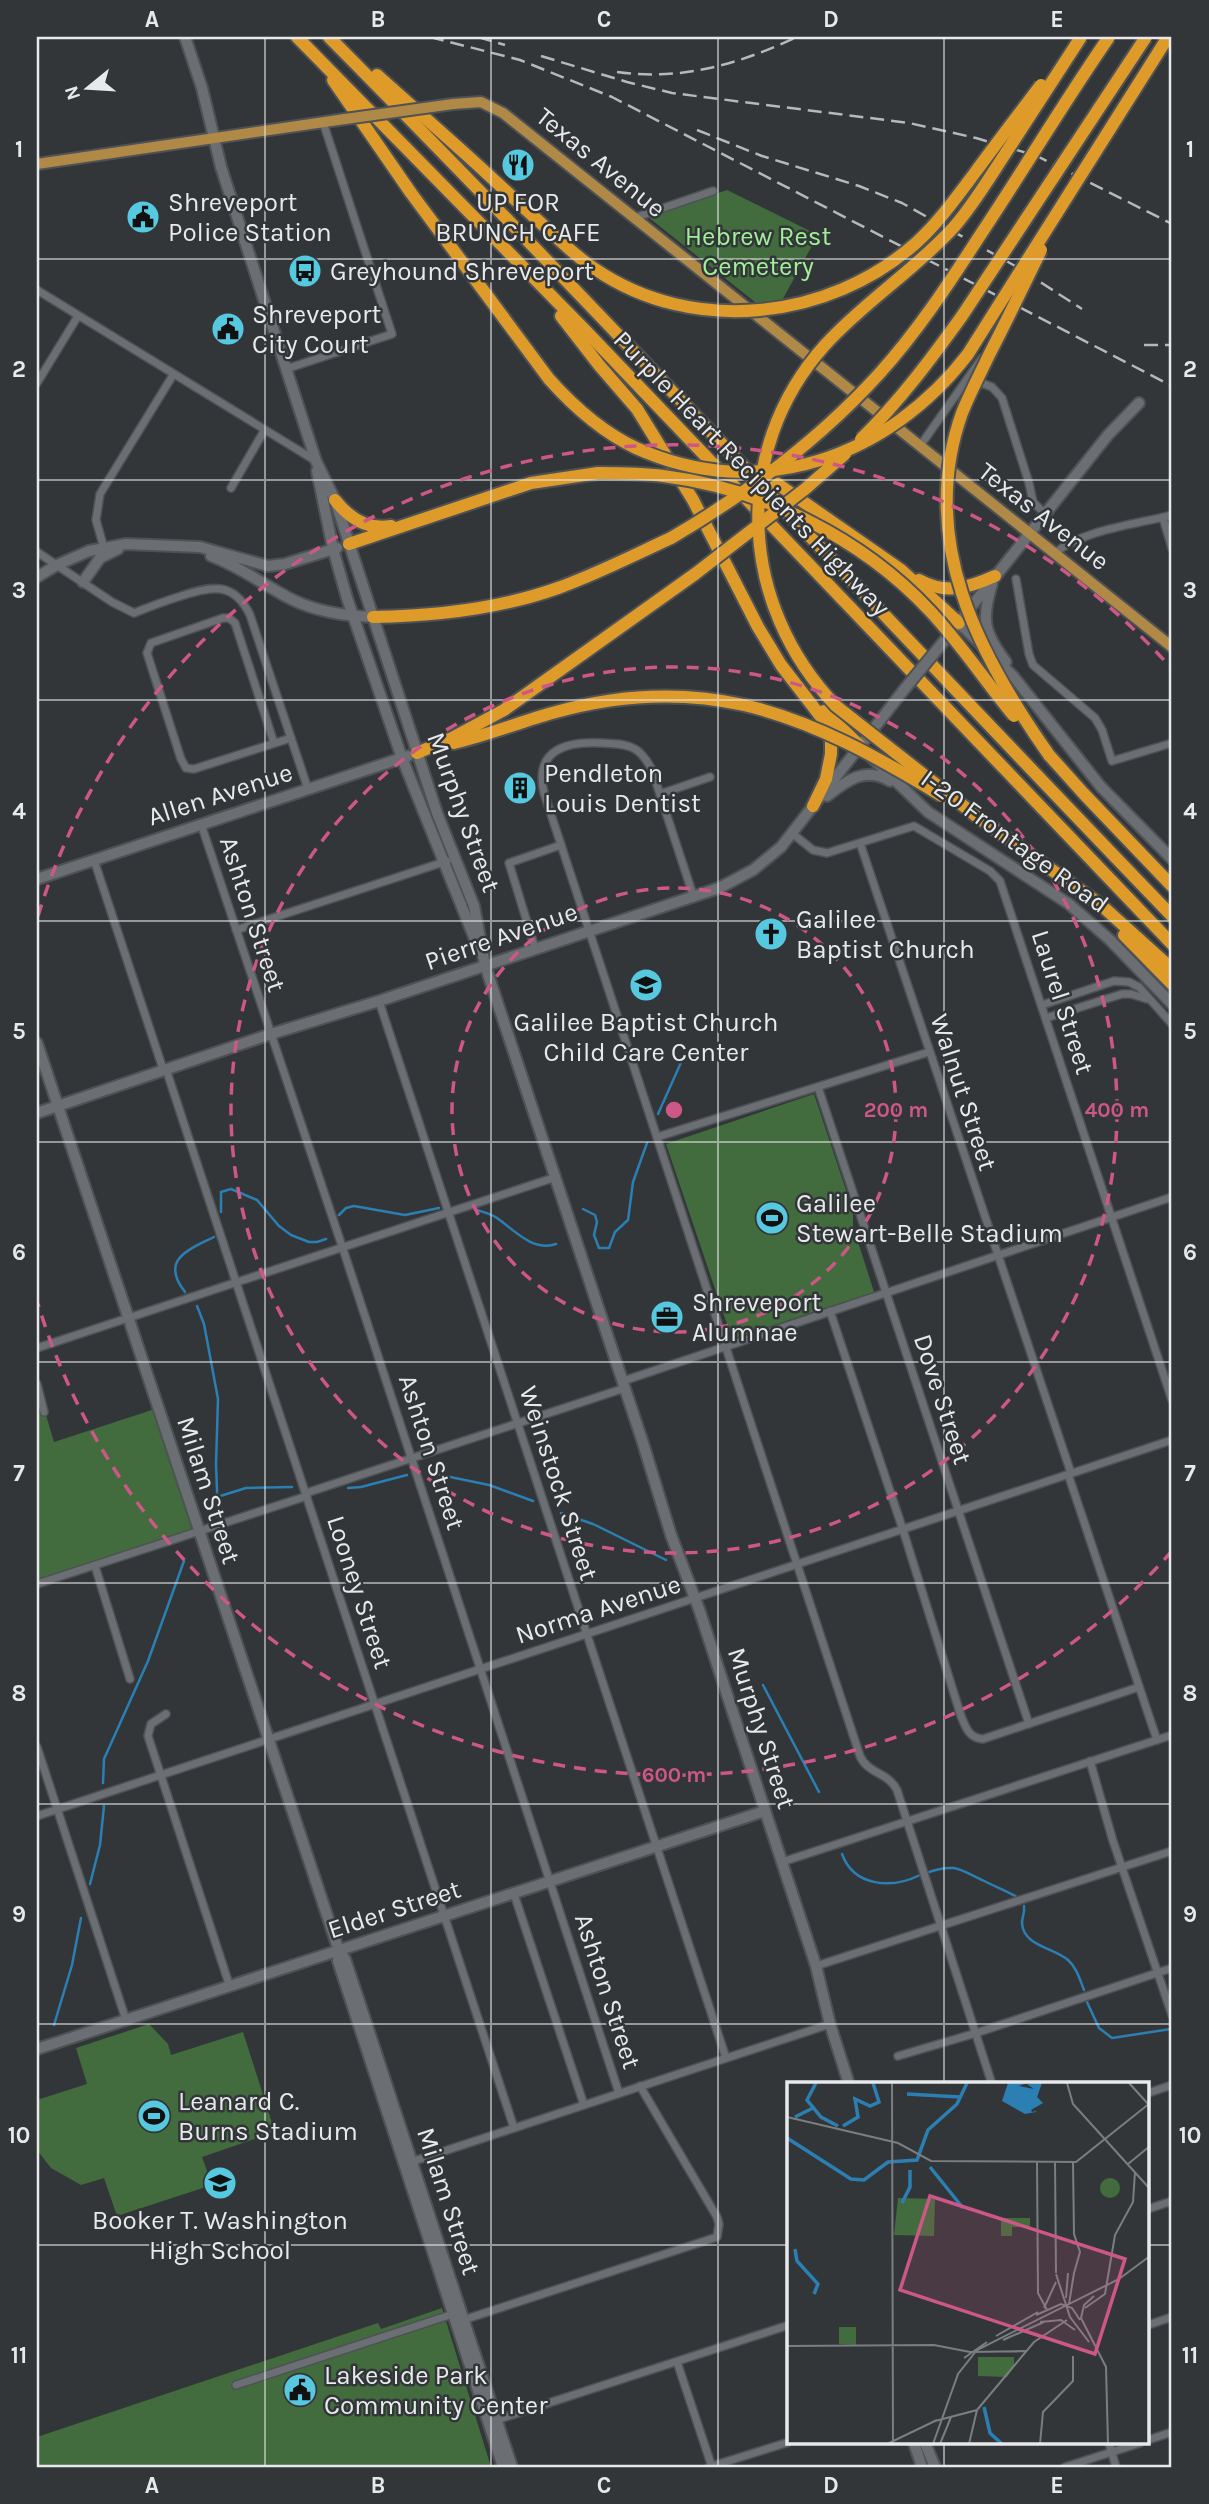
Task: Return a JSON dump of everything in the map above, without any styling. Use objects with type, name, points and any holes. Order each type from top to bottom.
[{"type":"highway","name":"Purple Heart Recipients Highway","points":[[297,37],[532,276],[1172,943]]},
{"type":"highway","name":"Purple Heart Recipients Highway","points":[[330,37],[498,208],[1172,916]]},
{"type":"highway","points":[[330,37],[391,87],[569,249],[612,280],[657,298],[698,309],[748,311],[800,304],[842,290],[888,265],[918,241],[954,200],[1079,37]]},
{"type":"highway","points":[[1079,37],[972,206],[938,244],[857,314],[808,365],[782,410],[771,439],[759,489],[759,544],[764,577],[780,627],[800,662],[836,706],[975,815],[1101,905],[1172,969]]},
{"type":"highway","points":[[373,617],[439,613],[522,598],[557,588],[606,569],[671,538],[725,506],[796,453],[880,373],[935,304],[1109,37]]},
{"type":"highway","points":[[422,751],[505,710],[695,573],[826,471],[891,408],[962,316],[1146,37]]},
{"type":"highway","points":[[315,54],[411,192],[549,379],[590,419],[624,442],[662,458],[692,466],[729,470],[772,470],[794,467],[851,450],[890,428],[938,390],[968,354],[1168,37]]},
{"type":"highway","points":[[1049,755],[1004,687],[971,619],[952,559],[947,506],[951,456],[963,412],[1066,200]]},
{"type":"highway","points":[[532,276],[598,365],[637,410],[694,500],[758,628],[781,665],[820,714],[829,730],[829,767],[813,806]]},
{"type":"highway","points":[[725,449],[923,583],[945,590],[968,587],[995,576]]},
{"type":"highway","points":[[349,544],[531,483],[598,472],[662,476],[719,486],[764,501],[848,544],[881,566],[930,611],[1028,732],[1172,886]]},
{"type":"highway","points":[[335,500],[357,521],[369,525],[381,527],[409,524]]},
{"type":"highway","points":[[901,570],[959,623]]},
{"type":"highway","points":[[801,689],[859,746]]},
{"type":"highway","points":[[422,751],[468,740],[569,708],[617,699],[657,696],[712,698],[785,716],[829,734],[889,764],[975,815]]},
{"type":"highway","points":[[1054,872],[1121,932],[1172,984]]},
{"type":"main road","name":"Texas Avenue","points":[[37,164],[453,104],[481,102],[496,108],[1172,647]]},
{"type":"street","name":"Murphy Street","points":[[185,37],[192,54],[224,177],[316,461],[333,549],[354,616],[402,758],[449,860]]},
{"type":"street","points":[[286,369],[392,334],[323,122]]},
{"type":"street","points":[[634,218],[713,191]]},
{"type":"street","points":[[37,290],[316,461]]},
{"type":"street","points":[[37,383],[78,316]]},
{"type":"street","points":[[919,446],[987,351]]},
{"type":"street","points":[[104,548],[96,520],[100,494],[173,375]]},
{"type":"street","points":[[968,378],[992,387],[1002,398],[1033,502],[1045,513]]},
{"type":"street","name":"Pierre Avenue","points":[[37,1113],[271,1034],[694,898],[753,870],[793,834],[859,746],[1045,513],[1108,435],[1139,403]]},
{"type":"street","points":[[231,488],[264,431]]},
{"type":"street","name":"Murphy Street","points":[[316,461],[335,500],[373,617],[422,751],[449,860],[556,1177],[671,1535],[695,1599],[817,1966],[830,2024],[848,2082]]},
{"type":"street","points":[[1055,553],[1065,546],[1095,535],[1172,515]]},
{"type":"street","points":[[1163,518],[1172,548]]},
{"type":"street","points":[[83,582],[100,558],[127,544]]},
{"type":"street","points":[[37,577],[57,565],[104,548],[127,544],[200,547],[268,566],[285,564],[349,544]]},
{"type":"street","points":[[177,546],[222,560],[305,605],[354,616],[373,617]]},
{"type":"street","points":[[37,552],[111,602],[134,613],[205,588],[219,588],[237,596],[250,615],[308,789]]},
{"type":"street","points":[[995,576],[985,608],[987,630],[995,647],[1036,705]]},
{"type":"street","points":[[1016,579],[1033,665],[1095,718],[1105,736],[1112,761],[1172,743]]},
{"type":"street","points":[[274,743],[232,619],[223,618],[151,643],[147,653],[181,759],[187,768],[194,769],[291,738]]},
{"type":"street","points":[[959,623],[1013,676],[1101,787],[1172,859]]},
{"type":"street","points":[[694,898],[652,770],[638,751],[623,745],[570,743],[555,752],[542,775],[544,793],[725,1346],[860,1756],[867,1767],[890,1779],[897,1790],[991,2082]]},
{"type":"street","name":"I-20 Frontage Road","points":[[859,746],[920,805],[958,834],[1069,904],[1110,940],[1172,1004]]},
{"type":"street","name":"Allen Avenue","points":[[37,879],[422,751]]},
{"type":"street","points":[[813,806],[848,780],[866,774],[888,780],[920,805]]},
{"type":"street","points":[[660,794],[710,777]]},
{"type":"street","name":"Ashton Street","points":[[201,824],[619,2093]]},
{"type":"street","name":"Laurel Street","points":[[793,834],[813,850],[822,853],[914,826],[996,876],[1002,885],[1172,1400]]},
{"type":"street","name":"Walnut Street","points":[[860,842],[1157,1740]]},
{"type":"street","name":"Murphy Street","points":[[535,948],[509,863],[561,845]]},
{"type":"street","name":"Looney Street","points":[[94,860],[236,1282],[514,2128]]},
{"type":"street","points":[[236,930],[449,860]]},
{"type":"street","points":[[1042,1005],[1119,980],[1139,987],[1172,1024]]},
{"type":"street","points":[[1046,1018],[1122,994],[1148,999]]},
{"type":"street","name":"Weinstock Street","points":[[379,1001],[726,2058]]},
{"type":"street","name":"Milam Street","points":[[37,1043],[268,1740],[339,1951],[345,1959],[492,2421],[503,2467]]},
{"type":"street","points":[[657,1137],[929,1052]]},
{"type":"street","name":"Dove Street","points":[[818,1087],[1029,1724]]},
{"type":"street","points":[[37,1348],[556,1177]]},
{"type":"street","points":[[37,1584],[200,1533],[517,1423],[725,1346],[1172,1197]]},
{"type":"street","points":[[830,1311],[903,1530],[961,1717],[969,1734],[975,1739],[983,1739],[1139,1687]]},
{"type":"street","points":[[37,1384],[44,1412]]},
{"type":"street","name":"Norma Avenue","points":[[37,1815],[1172,1440]]},
{"type":"street","points":[[95,1566],[130,1679]]},
{"type":"street","points":[[166,1714],[155,1720],[148,1730],[148,1736],[230,1986]]},
{"type":"street","points":[[782,1862],[1172,1735]]},
{"type":"street","points":[[37,1747],[126,2020]]},
{"type":"street","points":[[1090,1761],[1172,2015]]},
{"type":"street","name":"Elder Street","points":[[37,2049],[765,1811]]},
{"type":"street","points":[[817,1966],[1172,1851]]},
{"type":"street","points":[[514,1894],[584,2105]]},
{"type":"street","points":[[898,2056],[1172,1968]]},
{"type":"street","points":[[408,2163],[830,2024]]},
{"type":"street","points":[[1150,2091],[1172,2085]]},
{"type":"street","points":[[236,2385],[717,2237],[717,2217],[640,2087]]},
{"type":"street","points":[[1150,2208],[1172,2201]]},
{"type":"street","points":[[1150,2324],[1172,2317]]},
{"type":"street","points":[[492,2421],[787,2326]]},
{"type":"street","points":[[677,2361],[710,2467],[787,2443]]},
{"type":"street","name":"Milam Street","points":[[492,2421],[512,2467]]},
{"type":"street","points":[[1150,2439],[1172,2432]]},
{"type":"street","points":[[914,2444],[922,2467]]},
{"type":"street","points":[[925,2444],[934,2467]]},
{"type":"street","points":[[1108,2444],[1116,2467]]},
{"type":"street","points":[[1065,2467],[1137,2444]]},
{"type":"green space","name":"Hebrew Rest Cemetery","points":[[727,190],[818,235],[780,304],[760,306],[648,217]]},
{"type":"green space","name":"Galilee Stewart-Belle Stadium","points":[[814,1094],[853,1211],[853,1226],[874,1292],[732,1339],[666,1144]]},
{"type":"green space","points":[[37,1385],[54,1442],[158,1408],[200,1533],[37,1584]]},
{"type":"green space","name":"Leanard C. Burns Stadium","points":[[149,2024],[168,2044],[171,2055],[243,2032],[275,2132],[202,2157],[212,2185],[117,2216],[104,2178],[81,2185],[51,2168],[37,2150],[37,2100],[87,2084],[76,2048]]},
{"type":"green space","points":[[442,2308],[491,2467],[37,2467],[37,2437],[378,2323],[381,2329]]},
{"type":"waterway","points":[[658,1114],[683,1058]]},
{"type":"waterway","points":[[583,1209],[595,1215],[597,1222],[594,1235],[599,1248],[609,1248],[615,1232],[628,1220],[633,1182],[647,1143]]},
{"type":"waterway","points":[[221,1212],[221,1192],[231,1189],[257,1200],[279,1226],[291,1235],[309,1242],[326,1239]]},
{"type":"waterway","points":[[339,1215],[346,1208],[354,1206],[405,1215],[439,1208]]},
{"type":"waterway","points":[[477,1210],[495,1217],[532,1242],[548,1246],[556,1244]]},
{"type":"waterway","points":[[185,1292],[178,1281],[176,1263],[187,1251],[214,1237]]},
{"type":"waterway","points":[[197,1306],[204,1324],[218,1399],[218,1517]]},
{"type":"waterway","points":[[431,1473],[489,1485],[533,1501]]},
{"type":"waterway","points":[[348,1488],[407,1475]]},
{"type":"waterway","points":[[217,1497],[246,1488],[292,1487]]},
{"type":"waterway","points":[[561,1513],[593,1524],[666,1560]]},
{"type":"waterway","points":[[103,1783],[104,1759],[148,1661],[184,1561]]},
{"type":"waterway","points":[[763,1685],[819,1792]]},
{"type":"waterway","points":[[90,1884],[100,1845],[104,1806]]},
{"type":"waterway","points":[[842,1854],[855,1873],[875,1882],[898,1882],[920,1875]]},
{"type":"waterway","points":[[929,1872],[946,1868],[957,1869],[1017,1897]]},
{"type":"waterway","points":[[1024,1906],[1022,1923],[1028,1937],[1068,1960],[1076,1970],[1084,1990]]},
{"type":"waterway","points":[[54,2025],[72,1965],[81,1918]]},
{"type":"waterway","points":[[1087,2002],[1099,2028],[1112,2038],[1171,2029]]},
{"type":"railway","points":[[430,37],[520,60],[612,97],[1172,386]]},
{"type":"railway","points":[[478,37],[505,45]]},
{"type":"railway","points":[[617,72],[664,74],[710,68],[754,55],[797,37]]},
{"type":"railway","points":[[541,56],[672,93],[909,123],[976,138],[1037,156],[1172,224]]},
{"type":"railway","points":[[697,130],[762,156],[859,186],[902,203],[1017,267],[1082,309]]},
{"type":"railway","points":[[1144,345],[1172,345]]},
{"type":"place","name":"UP FOR BRUNCH CAFE","points":[[518,165]]},
{"type":"place","name":"Shreveport Police Station","points":[[143,217]]},
{"type":"place","name":"Greyhound Shreveport","points":[[305,271]]},
{"type":"place","name":"Shreveport City Court","points":[[228,329]]},
{"type":"place","name":"Pendleton Louis Dentist","points":[[520,788]]},
{"type":"place","name":"Galilee Baptist Church","points":[[771,934]]},
{"type":"place","name":"Galilee Baptist Church Child Care Center","points":[[646,985]]},
{"type":"place","name":"Galilee Stewart-Belle Stadium","points":[[772,1218]]},
{"type":"place","name":"Shreveport Alumnae","points":[[667,1317]]},
{"type":"place","name":"Leanard C. Burns Stadium","points":[[154,2116]]},
{"type":"place","name":"Booker T. Washington High School","points":[[220,2183]]},
{"type":"place","name":"Lakeside Park Community Center","points":[[300,2390]]}]
